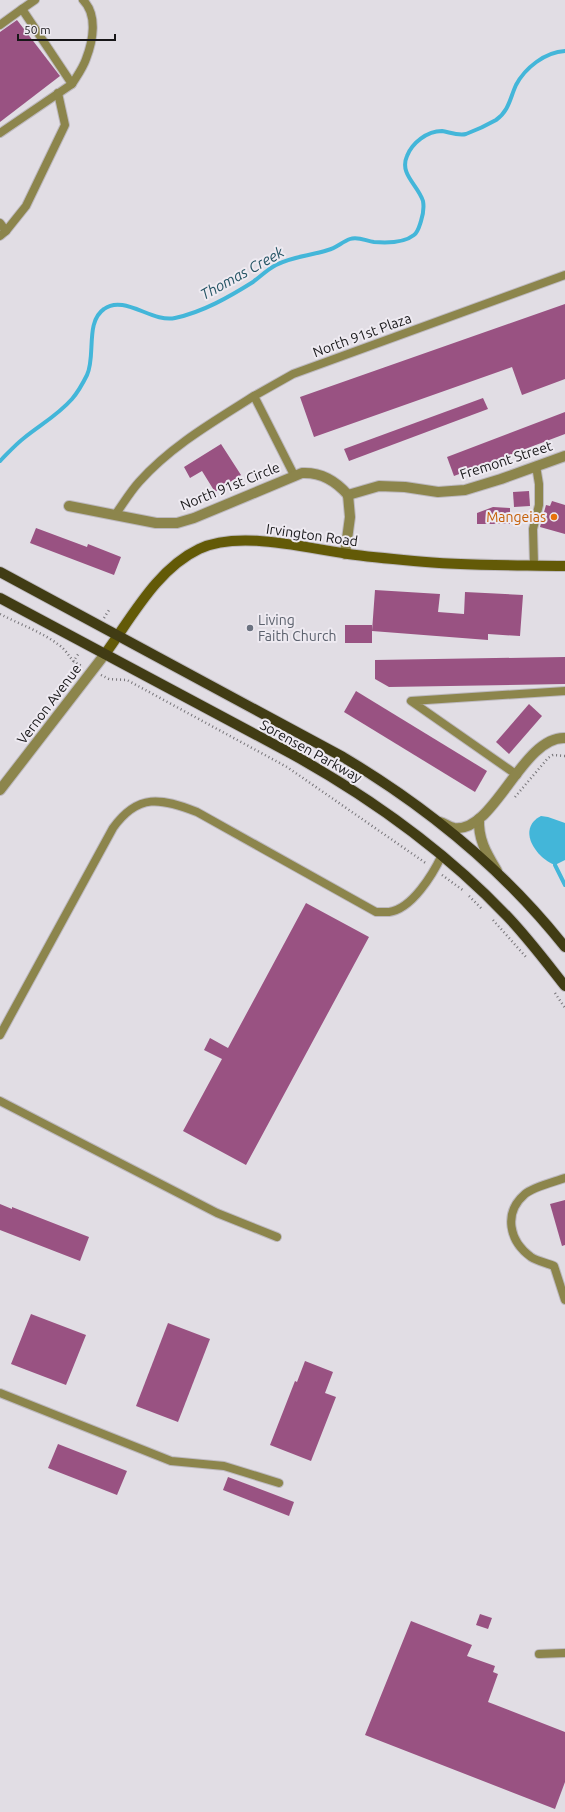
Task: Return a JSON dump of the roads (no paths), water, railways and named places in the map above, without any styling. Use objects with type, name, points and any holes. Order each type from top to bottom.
[{"type":"main road","name":"Sorensen Parkway","points":[[0,572],[343,757],[393,788],[436,820],[500,875],[546,924],[565,947]]},
{"type":"main road","name":"Sorensen Parkway","points":[[0,598],[324,772],[396,819],[442,855],[507,916],[565,986]]},
{"type":"street","name":"Fremont Street","points":[[348,495],[379,486],[405,487],[438,492],[465,490],[565,456]]},
{"type":"street","name":"North 91st Circle","points":[[69,506],[156,523],[177,523],[194,518],[294,475],[311,472],[326,477],[339,486],[348,495]]},
{"type":"street","points":[[345,554],[350,517],[348,495]]},
{"type":"street","name":"Irvington Road","points":[[105,654],[148,594],[168,573],[190,554],[213,544],[235,540],[252,541],[345,554],[444,564],[565,566]]},
{"type":"street","name":"Vernon Avenue","points":[[0,790],[105,654]]},
{"type":"street","points":[[436,820],[454,828],[464,827],[479,819],[543,745],[555,738],[565,738]]},
{"type":"street","points":[[479,819],[479,827],[483,845],[500,875]]},
{"type":"lane","points":[[0,25],[35,0]]},
{"type":"lane","points":[[0,133],[72,84],[86,60],[93,29],[92,14],[83,0]]},
{"type":"lane","points":[[22,9],[72,84]]},
{"type":"lane","points":[[3,234],[26,206],[65,125],[58,93]]},
{"type":"lane","points":[[0,223],[3,234]]},
{"type":"lane","name":"North 91st Plaza","points":[[115,515],[138,483],[159,462],[190,437],[254,396],[293,374],[565,275]]},
{"type":"lane","points":[[254,396],[294,475]]},
{"type":"lane","points":[[534,566],[533,529],[539,505],[539,484],[536,466]]},
{"type":"lane","points":[[517,775],[411,701],[565,691]]},
{"type":"lane","points":[[0,1035],[113,828],[122,814],[141,803],[157,801],[173,802],[197,812],[376,912],[390,912],[400,908],[417,893],[435,870],[442,855]]},
{"type":"lane","points":[[0,1101],[217,1213],[277,1237]]},
{"type":"lane","points":[[565,1178],[526,1193],[518,1201],[512,1216],[511,1233],[519,1246],[532,1258],[554,1266],[565,1300]]},
{"type":"lane","points":[[0,1393],[171,1461],[224,1466],[279,1483]]},
{"type":"lane","points":[[539,1654],[565,1653]]},
{"type":"water","points":[[541,816],[565,823],[565,860],[555,865],[541,856],[532,843],[529,835],[530,828]]},
{"type":"waterway","name":"Thomas Creek","points":[[0,461],[21,441],[61,410],[72,399],[82,384],[90,367],[95,322],[98,315],[104,309],[112,305],[120,305],[157,317],[175,318],[196,312],[216,303],[253,282],[282,262],[331,249],[353,238],[374,242],[395,242],[410,238],[418,229],[422,219],[423,208],[421,195],[407,174],[405,168],[405,162],[409,151],[416,142],[426,135],[442,131],[466,134],[496,120],[504,113],[516,85],[530,67],[550,54],[565,51]]},
{"type":"waterway","points":[[555,865],[565,885]]},
{"type":"place","name":"Mangeias","points":[[554,517]]},
{"type":"place","name":"Living Faith Church","points":[[250,628]]}]
